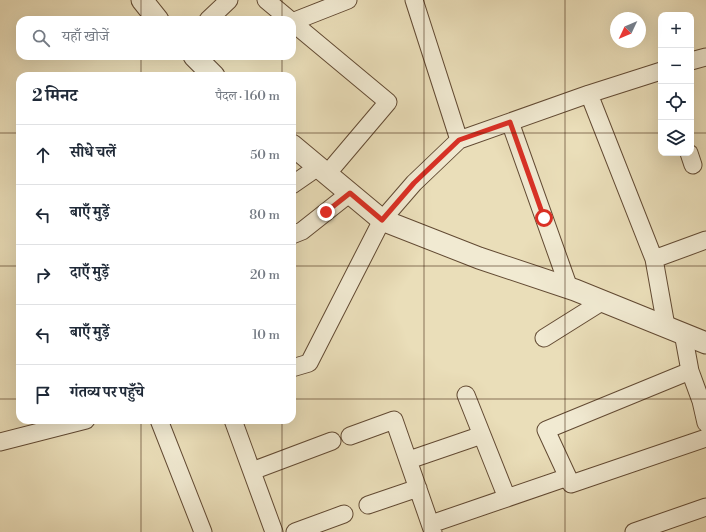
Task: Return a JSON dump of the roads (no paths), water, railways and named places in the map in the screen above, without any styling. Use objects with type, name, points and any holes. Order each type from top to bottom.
[{"type":"street","points":[[142,0],[155,16]]},
{"type":"street","points":[[212,16],[229,0]]},
{"type":"street","points":[[266,0],[285,16]]},
{"type":"street","points":[[296,19],[348,0]]},
{"type":"street","points":[[414,0],[459,140]]},
{"type":"street","points":[[296,25],[388,102],[322,170],[296,183]]},
{"type":"street","points":[[694,60],[706,57]]},
{"type":"street","points":[[198,60],[210,72]]},
{"type":"street","points":[[296,367],[309,363],[382,220],[414,183],[459,140],[589,94],[658,73]]},
{"type":"street","points":[[589,94],[654,259],[675,329],[701,401],[706,423]]},
{"type":"street","points":[[510,122],[569,288]]},
{"type":"street","points":[[296,148],[382,220],[479,258],[569,288],[675,329],[706,343]]},
{"type":"street","points":[[296,233],[302,231],[350,193]]},
{"type":"street","points":[[654,259],[706,240]]},
{"type":"street","points":[[544,338],[603,301]]},
{"type":"street","points":[[690,371],[546,430],[571,484],[706,438]]},
{"type":"street","points":[[466,395],[507,498]]},
{"type":"street","points":[[350,436],[394,420],[432,528],[507,498],[568,477]]},
{"type":"street","points":[[0,442],[70,424]]},
{"type":"street","points":[[161,424],[203,532]]},
{"type":"street","points":[[234,424],[274,532]]},
{"type":"street","points":[[409,460],[482,435]]},
{"type":"street","points":[[252,471],[332,440]]},
{"type":"street","points":[[368,505],[418,488]]},
{"type":"street","points":[[641,531],[706,507]]},
{"type":"street","points":[[295,532],[344,514]]}]
